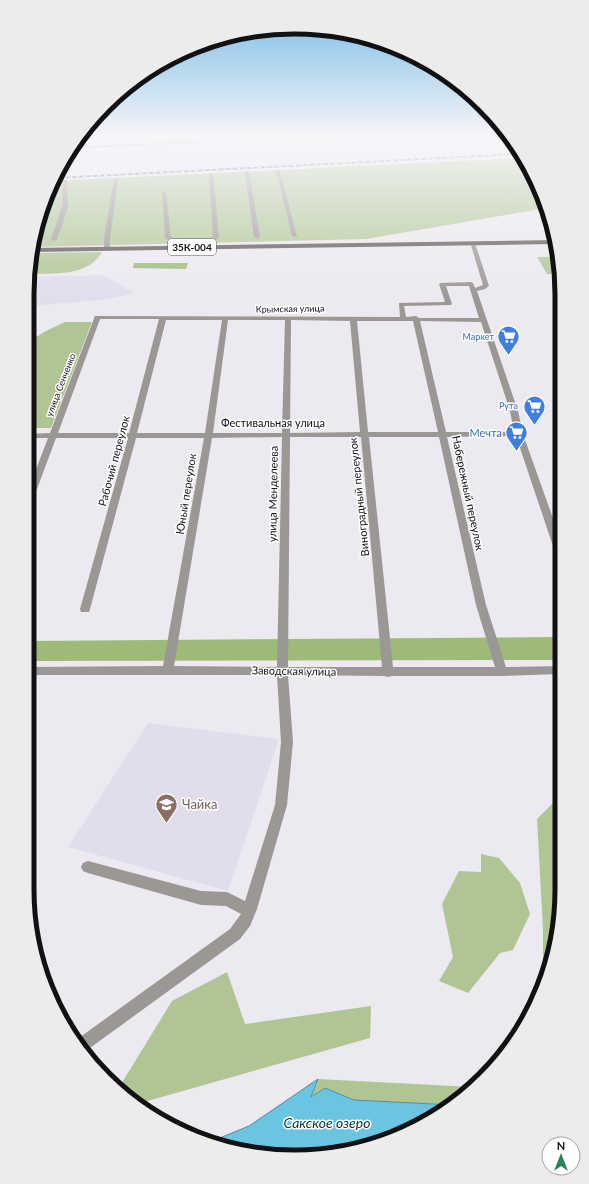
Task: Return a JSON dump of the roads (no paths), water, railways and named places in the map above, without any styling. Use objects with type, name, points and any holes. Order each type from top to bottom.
[{"type":"main road","name":"35К-004","points":[[38,250],[550,242]]},
{"type":"street","points":[[54,240],[66,207],[65,190]]},
{"type":"street","points":[[107,249],[107,239],[114,190]]},
{"type":"street","points":[[212,190],[216,238]]},
{"type":"street","points":[[250,190],[257,237]]},
{"type":"street","points":[[283,190],[295,236]]},
{"type":"street","points":[[164,192],[168,238]]},
{"type":"street","points":[[472,243],[486,286],[473,290]]},
{"type":"street","points":[[403,318],[401,304],[449,304],[442,284],[471,284],[514,411],[519,434],[555,538]]},
{"type":"street","name":"Крымская улица","points":[[97,318],[416,318],[483,320]]},
{"type":"street","name":"улица Сенченко","points":[[34,486],[97,318]]},
{"type":"street","name":"Рабочий переулок","points":[[84,610],[133,435],[163,318]]},
{"type":"street","name":"улица Менделеева","points":[[84,1043],[235,934],[245,921],[250,908],[282,796],[287,742],[282,671],[288,318]]},
{"type":"street","name":"Виноградный переулок","points":[[354,318],[388,673]]},
{"type":"street","name":"Набережный переулок","points":[[416,318],[481,605],[502,672]]},
{"type":"street","name":"Юный переулок","points":[[168,671],[208,434],[225,319]]},
{"type":"street","name":"Фестивальная улица","points":[[34,436],[208,434],[519,434]]},
{"type":"street","name":"Заводская улица","points":[[34,671],[282,671],[388,673],[555,670]]},
{"type":"street","points":[[88,867],[201,898],[227,900],[244,908],[250,908]]},
{"type":"water","name":"Сакское озеро","points":[[318,1079],[311,1097],[325,1088],[354,1100],[441,1104],[425,1115],[394,1130],[362,1141],[329,1148],[294,1150],[260,1148],[219,1138],[249,1126]]},
{"type":"place","name":"Маркет","points":[[509,356]]},
{"type":"place","name":"Рута","points":[[534,426]]},
{"type":"place","name":"Мечта","points":[[517,452]]},
{"type":"place","name":"Чайка","points":[[167,824]]}]
